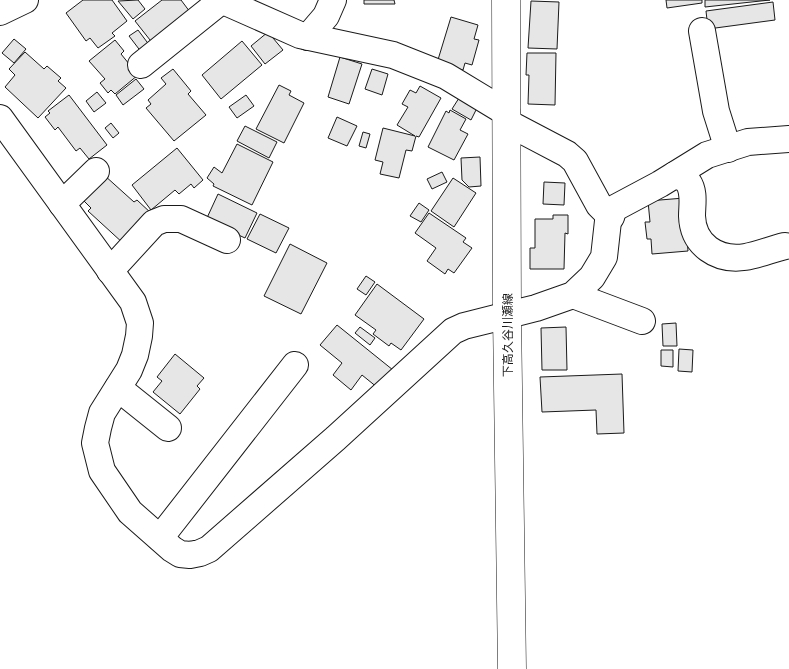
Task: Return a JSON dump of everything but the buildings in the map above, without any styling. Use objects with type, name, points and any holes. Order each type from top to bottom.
[{"type":"main road","name":"下高久谷川瀬線","points":[[506,0],[508,118],[507,315],[512,669]]},
{"type":"street","points":[[0,12],[25,0]]},
{"type":"street","points":[[141,64],[221,0],[308,37],[393,55],[446,76],[508,118],[567,154],[575,161],[599,206],[611,217]]},
{"type":"street","points":[[308,37],[326,16],[333,0]]},
{"type":"street","points":[[702,31],[716,111],[728,149]]},
{"type":"street","points":[[0,118],[133,302],[140,323],[135,355],[129,370],[102,413],[95,443],[102,471],[130,512],[180,554],[200,553],[209,549],[336,438],[453,331],[464,326],[536,308],[573,295],[592,276],[604,257],[608,221],[615,208],[707,155],[748,142],[789,139]]},
{"type":"street","points":[[62,204],[96,171]]},
{"type":"street","points":[[675,175],[685,178],[689,184],[693,194],[692,218],[695,229],[701,243],[714,254],[727,257],[745,257],[785,246]]},
{"type":"street","points":[[110,271],[154,223],[164,219],[181,219],[227,240]]},
{"type":"street","points":[[573,295],[642,321]]},
{"type":"street","points":[[160,538],[296,365]]},
{"type":"street","points":[[118,388],[168,428]]}]
